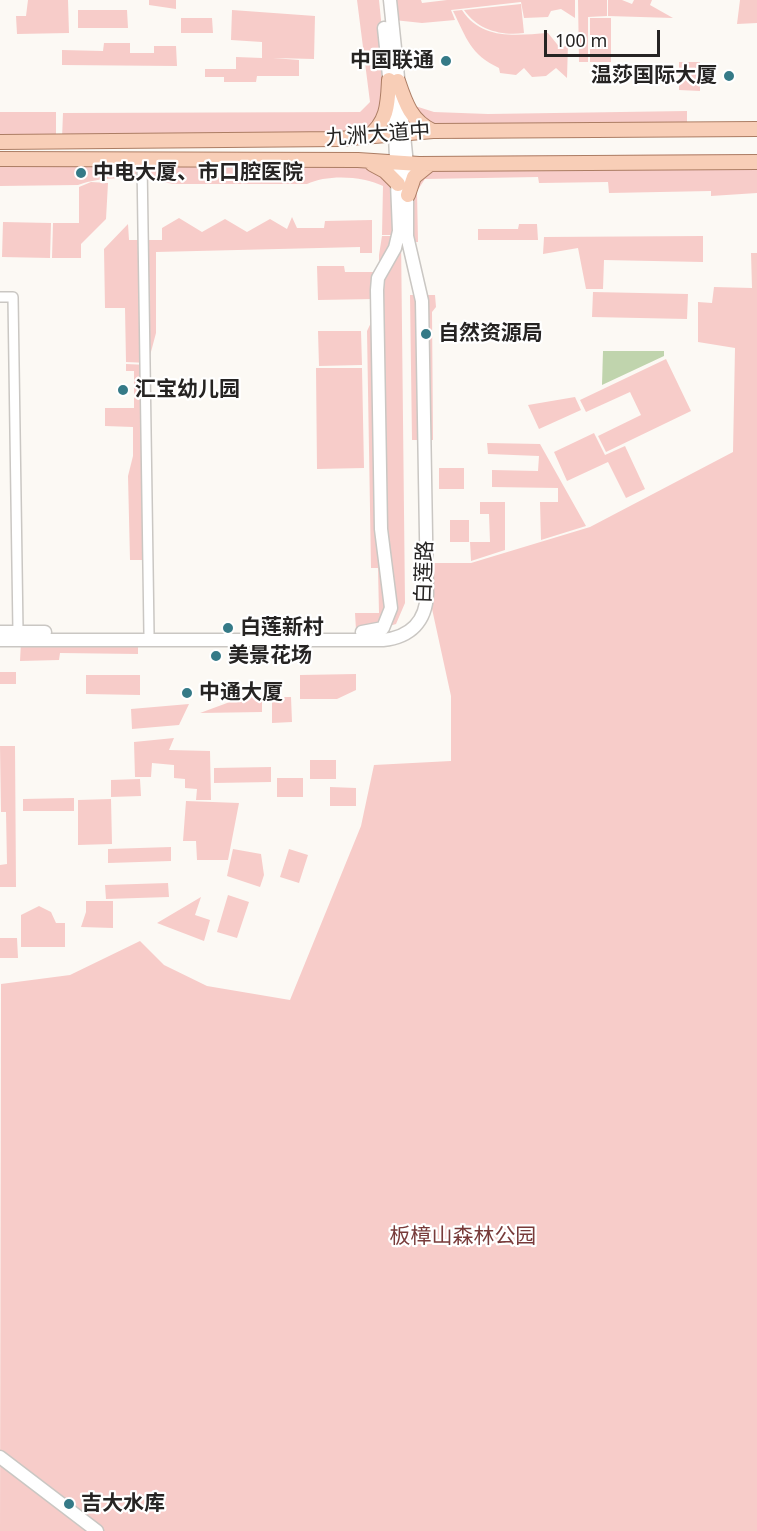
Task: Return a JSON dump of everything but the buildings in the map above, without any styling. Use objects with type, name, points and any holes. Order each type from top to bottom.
[{"type":"main road","points":[[381,0],[393,80],[416,120],[433,131]]},
{"type":"main road","points":[[367,137],[379,127],[384,117],[393,80],[390,0]]},
{"type":"main road","name":"白莲路","points":[[0,640],[383,640],[402,636],[413,630],[424,612],[427,594],[422,301],[407,236],[408,195],[402,163],[393,80]]},
{"type":"main road","name":"九洲大道中","points":[[0,142],[367,137],[433,131],[757,129]]},
{"type":"main road","name":"九洲大道中","points":[[0,159],[358,160],[432,164],[757,162]]},
{"type":"main road","points":[[358,160],[386,171],[398,184]]},
{"type":"main road","name":"白莲路","points":[[0,632],[149,634],[374,632],[381,630],[387,624],[391,608],[391,594],[381,529],[376,290],[378,278],[398,238],[398,184],[402,163]]},
{"type":"main road","points":[[408,195],[417,171],[432,164]]},
{"type":"main road","points":[[0,1457],[97,1531]]},
{"type":"main road","points":[[0,1467],[84,1531]]},
{"type":"street","points":[[142,161],[149,634]]},
{"type":"street","points":[[0,297],[13,297],[18,632]]},
{"type":"green space","points":[[28,0],[68,0],[69,33],[17,34],[16,16],[26,16]]},
{"type":"green space","points":[[149,0],[176,0],[176,9],[149,5]]},
{"type":"green space","points":[[357,0],[379,0],[387,79],[386,102],[368,133],[62,139],[63,113],[360,112],[370,102]]},
{"type":"green space","points":[[392,0],[421,0],[422,3],[447,0],[575,0],[575,18],[561,9],[551,11],[548,17],[524,18],[521,2],[451,10],[455,20],[422,23],[394,20]]},
{"type":"green space","points":[[578,0],[607,0],[607,16],[588,17],[588,62],[579,62]]},
{"type":"green space","points":[[608,0],[622,0],[632,4],[634,0],[652,0],[650,5],[673,18],[608,16]]},
{"type":"green space","points":[[740,0],[757,0],[757,23],[737,24]]},
{"type":"green space","points":[[521,4],[524,33],[499,32],[483,27],[464,10]]},
{"type":"green space","points":[[78,10],[127,10],[128,28],[78,28]]},
{"type":"green space","points":[[232,10],[315,16],[314,59],[273,58],[299,60],[299,76],[257,76],[256,82],[224,82],[224,77],[205,77],[205,69],[236,69],[236,57],[262,58],[262,42],[231,40]]},
{"type":"green space","points":[[462,10],[470,20],[490,31],[512,35],[548,33],[561,49],[568,44],[567,78],[556,68],[546,76],[532,77],[524,68],[516,75],[500,73],[499,68],[489,63],[470,45],[453,11]]},
{"type":"green space","points":[[181,18],[212,18],[213,33],[181,33]]},
{"type":"green space","points":[[590,18],[611,18],[611,62],[590,62]]},
{"type":"green space","points":[[104,43],[130,43],[130,53],[154,53],[154,46],[176,46],[177,66],[62,65],[62,50],[103,51]]},
{"type":"green space","points":[[679,62],[700,62],[700,91],[679,90]]},
{"type":"green space","points":[[412,105],[434,112],[488,114],[687,111],[687,135],[455,139],[439,134]]},
{"type":"green space","points":[[0,112],[56,112],[56,139],[0,138]]},
{"type":"green space","points":[[757,154],[757,193],[711,196],[711,191],[609,193],[608,182],[539,183],[538,177],[425,179],[417,191],[418,242],[409,242],[411,184],[443,160],[463,156]]},
{"type":"green space","points":[[345,157],[392,177],[401,235],[382,235],[383,186],[356,178],[325,179],[307,184],[174,184],[138,179],[113,179],[78,185],[0,186],[0,160]]},
{"type":"green space","points":[[91,182],[108,183],[106,219],[81,244],[81,258],[52,258],[53,223],[79,223],[79,187]]},
{"type":"green space","points":[[292,217],[297,228],[324,228],[325,221],[372,220],[372,253],[360,253],[360,247],[156,252],[156,333],[148,363],[126,362],[125,308],[105,308],[104,249],[128,224],[129,240],[162,240],[162,228],[179,218],[202,232],[225,219],[247,232],[270,219],[287,229]]},
{"type":"green space","points":[[3,222],[51,223],[50,258],[2,257]]},
{"type":"green space","points":[[519,224],[537,224],[538,240],[478,240],[478,229],[518,229]]},
{"type":"green space","points":[[382,236],[401,236],[405,603],[396,624],[376,630],[356,630],[355,613],[379,613],[378,568],[371,568],[367,331],[379,306],[379,255]]},
{"type":"green space","points":[[703,236],[703,262],[604,260],[603,289],[586,289],[578,248],[543,254],[544,237]]},
{"type":"green space","name":"板樟山森林公园","points":[[751,253],[757,253],[757,1531],[0,1531],[1,984],[70,975],[140,941],[164,965],[207,986],[290,1000],[361,826],[374,765],[451,761],[451,696],[422,563],[471,563],[590,527],[733,452],[735,348],[698,342],[698,302],[712,303],[714,287],[752,288]]},
{"type":"green space","points":[[317,266],[344,266],[345,272],[374,272],[375,299],[318,300]]},
{"type":"green space","points":[[593,292],[688,294],[687,319],[592,317]]},
{"type":"green space","points":[[410,295],[435,295],[436,307],[432,312],[433,440],[412,440]]},
{"type":"green space","points":[[318,331],[361,331],[362,365],[319,366]]},
{"type":"green space","points":[[666,359],[691,411],[606,452],[598,436],[641,415],[630,392],[586,412],[580,400]]},
{"type":"green space","points":[[126,364],[148,365],[149,560],[130,560],[128,476],[133,456],[133,427],[105,426],[105,408],[134,408],[134,371],[126,371]]},
{"type":"green space","points":[[316,368],[362,368],[364,468],[317,469]]},
{"type":"green space","points":[[575,397],[581,410],[539,429],[528,405]]},
{"type":"green space","points":[[594,433],[605,455],[625,446],[645,489],[626,498],[608,462],[567,481],[554,452]]},
{"type":"green space","points":[[487,443],[540,444],[586,526],[541,540],[540,502],[558,502],[558,488],[492,487],[492,470],[538,471],[539,456],[488,454]]},
{"type":"green space","points":[[439,468],[464,468],[464,489],[439,489]]},
{"type":"green space","points":[[480,502],[505,502],[505,550],[471,561],[470,542],[490,542],[489,514],[480,514]]},
{"type":"green space","points":[[450,520],[469,520],[469,542],[450,542]]},
{"type":"green space","points":[[21,642],[138,642],[138,654],[60,653],[59,660],[20,661]]},
{"type":"green space","points":[[0,672],[16,672],[16,684],[0,684]]},
{"type":"green space","points":[[356,674],[356,690],[337,699],[300,699],[300,675]]},
{"type":"green space","points":[[86,675],[140,675],[140,695],[86,694]]},
{"type":"green space","points":[[246,696],[262,696],[262,712],[200,713]]},
{"type":"green space","points":[[272,697],[291,697],[292,722],[272,723]]},
{"type":"green space","points":[[189,704],[179,725],[132,729],[131,709]]},
{"type":"green space","points":[[174,738],[169,750],[210,751],[211,800],[196,800],[197,789],[185,788],[185,779],[174,778],[174,765],[152,763],[151,777],[135,777],[134,742]]},
{"type":"green space","points":[[0,746],[15,746],[16,887],[0,887],[0,865],[7,864],[6,812],[1,812]]},
{"type":"green space","points":[[310,760],[336,760],[336,779],[310,779]]},
{"type":"green space","points":[[271,767],[271,782],[214,783],[214,768]]},
{"type":"green space","points":[[277,778],[303,778],[303,797],[277,797]]},
{"type":"green space","points":[[140,779],[141,796],[111,797],[111,780]]},
{"type":"green space","points":[[330,787],[356,788],[356,806],[330,806]]},
{"type":"green space","points":[[74,798],[74,811],[23,811],[23,799]]},
{"type":"green space","points":[[111,799],[112,844],[78,845],[78,800]]},
{"type":"green space","points":[[186,801],[239,803],[228,860],[197,860],[196,841],[183,841]]},
{"type":"green space","points":[[171,847],[171,861],[108,863],[108,849]]},
{"type":"green space","points":[[233,849],[261,854],[264,875],[260,887],[227,876]]},
{"type":"green space","points":[[289,849],[308,855],[299,883],[280,877]]},
{"type":"green space","points":[[168,883],[169,897],[106,899],[105,885]]},
{"type":"green space","points":[[228,895],[249,902],[237,938],[217,932]]},
{"type":"green space","points":[[201,897],[195,915],[210,920],[204,941],[157,923]]},
{"type":"green space","points":[[86,901],[113,901],[113,928],[81,927],[86,912]]},
{"type":"green space","points":[[39,906],[51,912],[56,923],[65,923],[65,947],[21,947],[21,915]]},
{"type":"green space","points":[[0,938],[17,938],[18,958],[0,958]]},
{"type":"shaded area","points":[[603,351],[664,351],[664,356],[602,385]]},
{"type":"place","name":"中国联通","points":[[446,61]]},
{"type":"place","name":"温莎国际大厦","points":[[729,76]]},
{"type":"place","name":"中电大厦、市口腔医院","points":[[81,173]]},
{"type":"place","name":"自然资源局","points":[[426,334]]},
{"type":"place","name":"汇宝幼儿园","points":[[123,390]]},
{"type":"place","name":"白莲新村","points":[[228,628]]},
{"type":"place","name":"美景花场","points":[[216,656]]},
{"type":"place","name":"中通大厦","points":[[187,693]]},
{"type":"place","name":"吉大水库","points":[[69,1504]]}]
